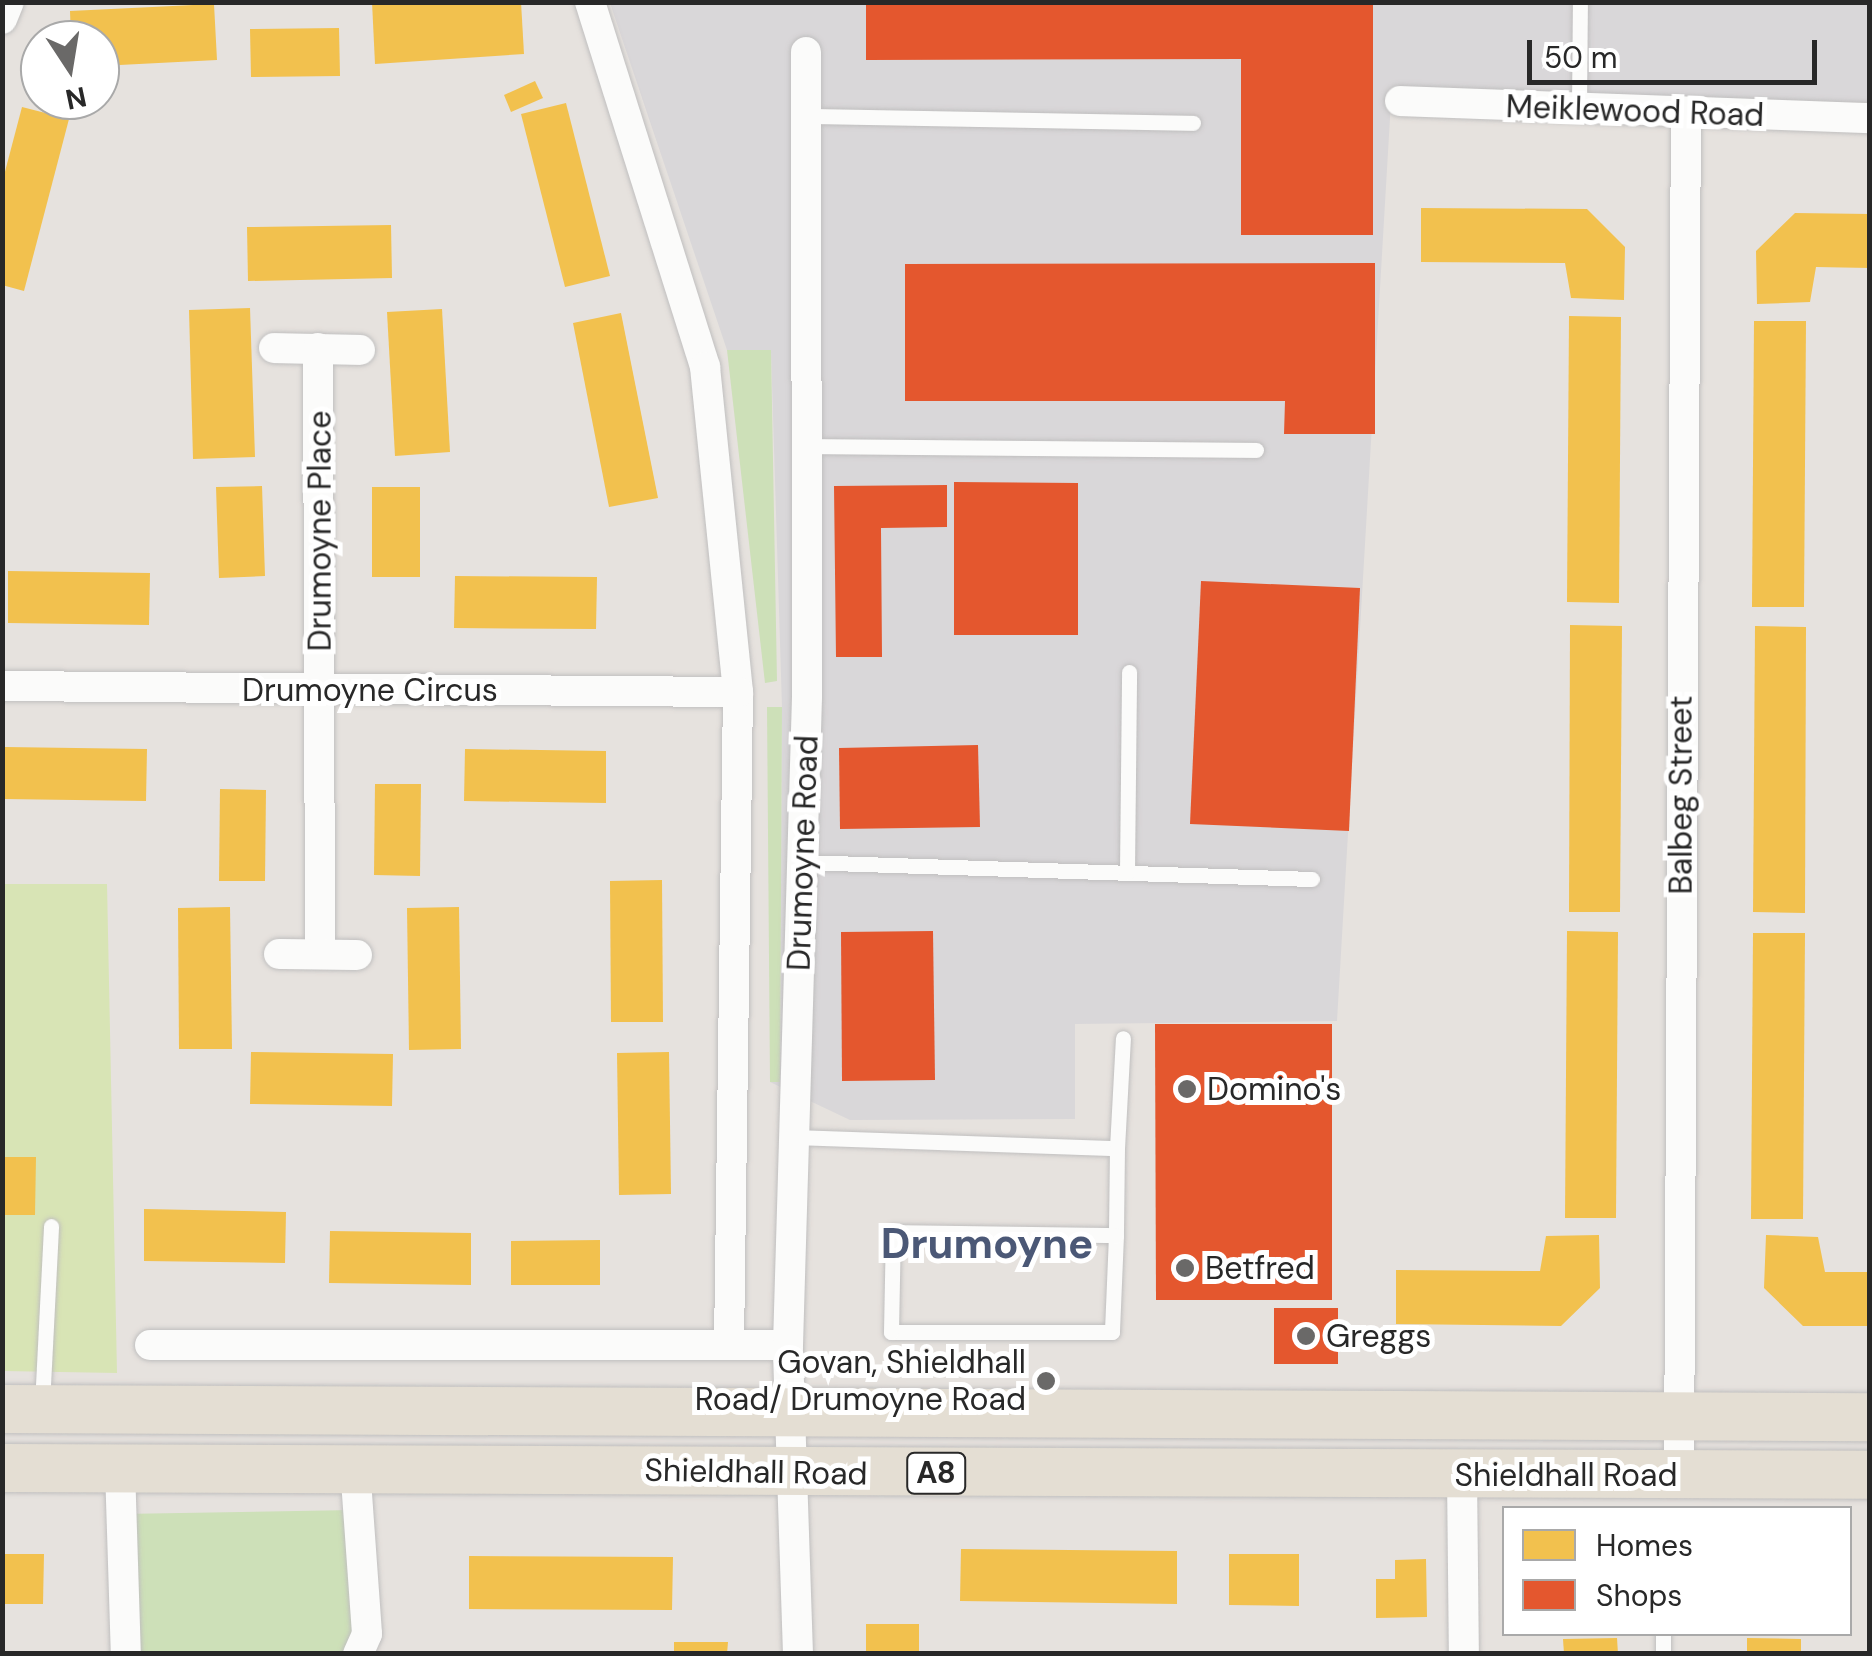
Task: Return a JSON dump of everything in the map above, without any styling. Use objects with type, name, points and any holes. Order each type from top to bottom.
[{"type":"main road","name":"Shieldhall Road","points":[[22,1409],[794,1416],[1870,1417]]},
{"type":"main road","name":"Shieldhall Road","points":[[2,1468],[355,1466],[797,1473],[1870,1475]]},
{"type":"street","points":[[2,20],[9,2]]},
{"type":"street","name":"Drumoyne Road","points":[[590,2],[705,368],[738,692],[729,1342]]},
{"type":"street","name":"Drumoyne Road","points":[[798,1654],[797,1473],[788,1345],[802,862],[806,52]]},
{"type":"street","name":"Meiklewood Road","points":[[1400,101],[1870,118]]},
{"type":"street","name":"Balbeg Street","points":[[1678,1476],[1686,114]]},
{"type":"street","points":[[274,348],[360,350]]},
{"type":"street","name":"Drumoyne Place","points":[[318,348],[320,954]]},
{"type":"street","name":"Drumoyne Circus","points":[[2,686],[738,692]]},
{"type":"street","points":[[278,954],[357,955]]},
{"type":"street","points":[[150,1345],[788,1345]]},
{"type":"street","points":[[355,1466],[367,1634],[358,1654]]},
{"type":"street","points":[[120,1468],[126,1654]]},
{"type":"street","points":[[1462,1475],[1464,1654]]},
{"type":"lane","points":[[1580,2],[1580,109]]},
{"type":"lane","points":[[806,116],[1194,123]]},
{"type":"lane","points":[[807,446],[1256,450]]},
{"type":"lane","points":[[1126,872],[1129,672]]},
{"type":"lane","points":[[802,862],[1312,879]]},
{"type":"lane","points":[[1116,1235],[892,1232],[891,1332],[1112,1332],[1116,1235],[1117,1148],[1124,1038]]},
{"type":"lane","points":[[794,1138],[1117,1148]]},
{"type":"lane","points":[[22,1409],[52,1226]]},
{"type":"shaded area","points":[[610,3],[1869,3],[1869,102],[1391,101],[1337,1021],[1075,1024],[1075,1119],[850,1120],[770,1082],[780,1081],[782,707],[771,351],[727,350]]},
{"type":"green space","points":[[727,350],[771,350],[777,681],[765,683]]},
{"type":"green space","points":[[767,707],[782,707],[780,1082],[770,1082]]},
{"type":"green space","points":[[3,884],[107,884],[117,1373],[3,1371]]},
{"type":"green space","points":[[354,1510],[358,1653],[126,1653],[121,1514]]},
{"type":"building: Homes","points":[[372,2],[521,2],[524,54],[375,64]]},
{"type":"building: Homes","points":[[214,4],[217,60],[120,65],[120,20],[70,20],[70,11]]},
{"type":"building: Homes","points":[[339,28],[340,76],[251,77],[250,29]]},
{"type":"building: Homes","points":[[535,81],[543,98],[511,112],[504,95]]},
{"type":"building: Homes","points":[[566,103],[610,276],[565,287],[521,114]]},
{"type":"building: Homes","points":[[20,115],[20,120],[69,120],[24,291],[2,285],[2,183]]},
{"type":"building: Homes","points":[[1421,208],[1587,209],[1625,247],[1624,300],[1571,298],[1565,263],[1421,262]]},
{"type":"building: Homes","points":[[1795,213],[1870,214],[1870,268],[1816,267],[1810,302],[1757,304],[1756,251]]},
{"type":"building: Homes","points":[[391,225],[392,278],[248,281],[247,227]]},
{"type":"building: Homes","points":[[250,308],[255,457],[193,459],[189,310]]},
{"type":"building: Homes","points":[[442,309],[450,452],[395,456],[387,312]]},
{"type":"building: Homes","points":[[621,313],[658,498],[609,507],[573,323]]},
{"type":"building: Homes","points":[[1569,316],[1621,317],[1619,603],[1567,602]]},
{"type":"building: Homes","points":[[1754,321],[1806,321],[1804,607],[1752,607]]},
{"type":"building: Homes","points":[[262,486],[265,576],[219,578],[216,487]]},
{"type":"building: Homes","points":[[372,487],[420,487],[420,577],[372,577]]},
{"type":"building: Homes","points":[[8,571],[150,573],[149,625],[8,623]]},
{"type":"building: Homes","points":[[455,576],[597,577],[596,629],[454,628]]},
{"type":"building: Homes","points":[[1570,625],[1622,626],[1620,912],[1569,912]]},
{"type":"building: Homes","points":[[1755,626],[1806,627],[1805,913],[1753,912]]},
{"type":"building: Homes","points":[[5,747],[147,749],[146,801],[4,799]]},
{"type":"building: Homes","points":[[465,749],[606,751],[606,803],[464,801]]},
{"type":"building: Homes","points":[[375,784],[421,784],[420,876],[374,875]]},
{"type":"building: Homes","points":[[220,789],[266,790],[265,881],[219,881]]},
{"type":"building: Homes","points":[[662,880],[663,1022],[611,1022],[610,881]]},
{"type":"building: Homes","points":[[230,907],[232,1049],[179,1049],[178,908]]},
{"type":"building: Homes","points":[[459,907],[461,1049],[409,1050],[407,908]]},
{"type":"building: Homes","points":[[1567,931],[1618,932],[1616,1218],[1565,1218]]},
{"type":"building: Homes","points":[[1753,933],[1805,933],[1803,1219],[1751,1219]]},
{"type":"building: Homes","points":[[251,1052],[393,1054],[392,1106],[250,1104]]},
{"type":"building: Homes","points":[[669,1052],[671,1194],[619,1195],[617,1053]]},
{"type":"building: Homes","points":[[2,1157],[36,1157],[35,1215],[2,1215]]},
{"type":"building: Homes","points":[[144,1209],[286,1212],[285,1263],[144,1261]]},
{"type":"building: Homes","points":[[330,1231],[471,1233],[471,1285],[329,1283]]},
{"type":"building: Homes","points":[[1599,1235],[1600,1288],[1561,1326],[1396,1324],[1396,1270],[1540,1271],[1546,1236]]},
{"type":"building: Homes","points":[[1766,1235],[1818,1237],[1825,1272],[1870,1272],[1870,1326],[1803,1326],[1764,1288]]},
{"type":"building: Homes","points":[[600,1240],[600,1285],[511,1285],[511,1241]]},
{"type":"building: Homes","points":[[961,1549],[1177,1551],[1177,1604],[960,1601]]},
{"type":"building: Homes","points":[[2,1554],[44,1554],[43,1604],[2,1604]]},
{"type":"building: Homes","points":[[1229,1554],[1299,1554],[1299,1606],[1229,1605]]},
{"type":"building: Homes","points":[[469,1556],[673,1557],[672,1610],[469,1609]]},
{"type":"building: Homes","points":[[1426,1559],[1427,1617],[1376,1618],[1376,1579],[1395,1579],[1395,1560]]},
{"type":"building: Homes","points":[[866,1624],[919,1624],[919,1654],[866,1654]]},
{"type":"building: Homes","points":[[1617,1638],[1618,1654],[1564,1654],[1563,1639]]},
{"type":"building: Homes","points":[[1747,1638],[1801,1639],[1801,1654],[1747,1654]]},
{"type":"building: Homes","points":[[674,1642],[728,1642],[727,1654],[674,1654]]},
{"type":"building: Shops","points":[[866,2],[1373,2],[1373,235],[1241,235],[1241,59],[866,60]]},
{"type":"building: Shops","points":[[1375,263],[1375,434],[1284,434],[1285,401],[905,401],[905,264]]},
{"type":"building: Shops","points":[[954,482],[1078,483],[1078,635],[954,635]]},
{"type":"building: Shops","points":[[947,485],[947,527],[881,528],[882,657],[836,657],[834,486]]},
{"type":"building: Shops","points":[[1201,581],[1360,588],[1349,831],[1190,824]]},
{"type":"building: Shops","points":[[978,745],[980,827],[840,829],[839,748]]},
{"type":"building: Shops","points":[[933,931],[935,1080],[842,1081],[841,932]]},
{"type":"building: Shops","points":[[1155,1024],[1332,1024],[1332,1300],[1156,1300]]},
{"type":"building: Shops","name":"Greggs","points":[[1274,1308],[1338,1308],[1338,1364],[1274,1364]]},
{"type":"place","name":"Domino's","points":[[1187,1089]]},
{"type":"place","name":"Betfred","points":[[1185,1268]]},
{"type":"place","name":"Greggs","points":[[1306,1336]]},
{"type":"place","name":"Govan, Shieldhall Road/ Drumoyne Road","points":[[1046,1381]]},
{"type":"district","name":"Drumoyne","points":[[987,1244]]}]
